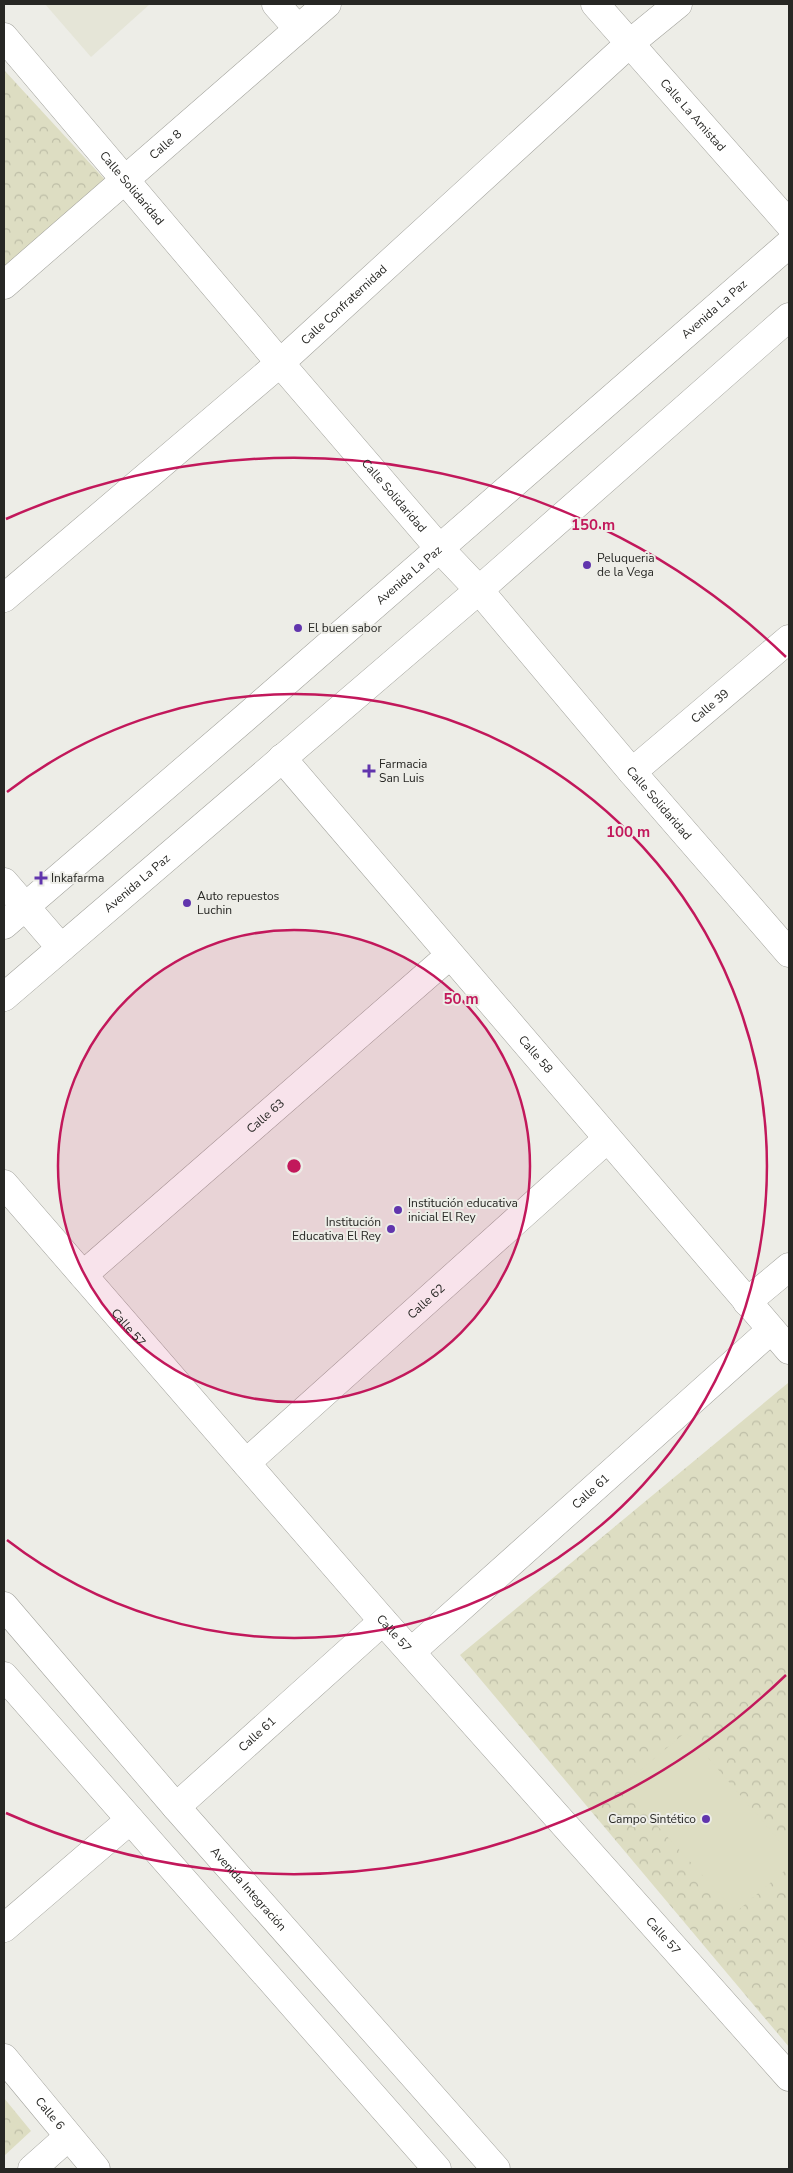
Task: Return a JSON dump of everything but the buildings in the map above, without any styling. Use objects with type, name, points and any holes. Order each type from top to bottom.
[{"type":"street","points":[[276,4],[298,29]]},
{"type":"street","name":"Calle 8","points":[[4,285],[327,4]]},
{"type":"street","name":"Calle La Amistad","points":[[595,4],[789,224]]},
{"type":"street","name":"Calle Confraternidad","points":[[4,598],[280,363],[629,44],[678,4]]},
{"type":"street","name":"Calle Solidaridad","points":[[4,37],[280,363],[440,549],[479,590],[632,772],[789,952]]},
{"type":"street","name":"Avenida La Paz","points":[[4,925],[440,549],[789,244]]},
{"type":"street","name":"Avenida La Paz","points":[[4,997],[479,590],[789,317]]},
{"type":"street","name":"Calle 39","points":[[632,772],[789,639]]},
{"type":"street","name":"Calle 58","points":[[282,758],[449,956],[789,1350]]},
{"type":"street","points":[[4,882],[61,948]]},
{"type":"street","name":"Calle 63","points":[[83,1275],[449,956]]},
{"type":"street","name":"Calle 62","points":[[246,1463],[607,1138]]},
{"type":"street","name":"Calle 57","points":[[4,1184],[383,1621],[789,2077]]},
{"type":"street","points":[[747,1302],[789,1267]]},
{"type":"street","name":"Calle 61","points":[[411,1652],[771,1330]]},
{"type":"street","name":"Avenida Integración","points":[[4,1606],[176,1807],[496,2169]]},
{"type":"street","name":"Calle 61","points":[[176,1807],[383,1621]]},
{"type":"street","points":[[4,1676],[437,2169]]},
{"type":"street","points":[[4,1928],[130,1820]]},
{"type":"street","name":"Calle 6","points":[[4,2058],[96,2169]]},
{"type":"street","points":[[32,2169],[68,2137]]},
{"type":"shaded area","points":[[45,4],[150,4],[91,57]]},
{"type":"green space","points":[[4,70],[108,183],[4,273]]},
{"type":"green space","points":[[789,1384],[789,2047],[460,1655]]},
{"type":"green space","name":"Campo Sintético","points":[[686,1732],[789,1852],[789,1867],[736,1912],[621,1786]]},
{"type":"green space","points":[[4,2098],[31,2131],[4,2156]]},
{"type":"place","name":"Peluqueria de la Vega","points":[[587,565]]},
{"type":"place","name":"El buen sabor","points":[[298,628]]},
{"type":"place","name":"Farmacia San Luis","points":[[369,771]]},
{"type":"place","name":"Inkafarma","points":[[41,878]]},
{"type":"place","name":"Auto repuestos Luchin","points":[[187,903]]},
{"type":"place","name":"Institución educativa inicial El Rey","points":[[398,1210]]},
{"type":"place","name":"Institución Educativa El Rey","points":[[391,1229]]},
{"type":"place","name":"Campo Sintético","points":[[706,1819]]}]
